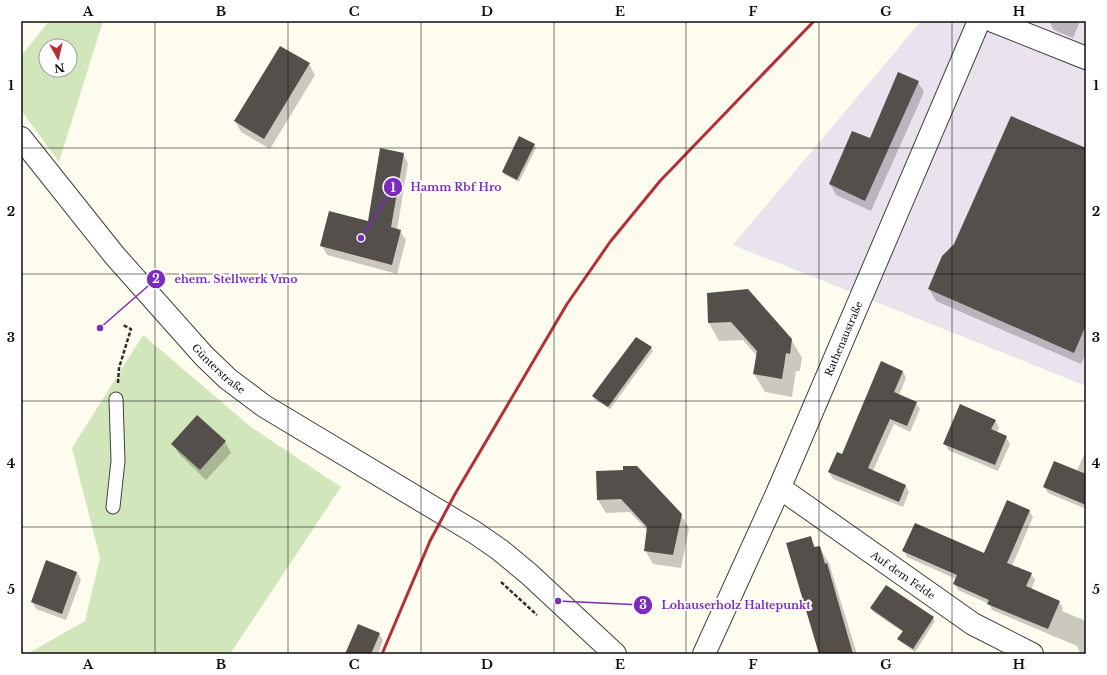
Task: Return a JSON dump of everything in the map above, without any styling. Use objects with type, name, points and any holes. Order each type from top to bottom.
[{"type":"street","name":"Rathenaustraße","points":[[704,654],[779,489],[979,21]]},
{"type":"street","points":[[993,21],[1086,58]]},
{"type":"street","name":"Günterstraße","points":[[21,138],[115,256],[199,350],[228,379],[264,406],[474,532],[500,550],[529,574],[615,654]]},
{"type":"street","name":"Auf dem Felde","points":[[779,489],[790,495],[973,624],[1032,654]]},
{"type":"lane","points":[[113,507],[118,461],[116,399]]},
{"type":"path","points":[[116,399],[119,368],[131,329],[123,325]]},
{"type":"shaded area","points":[[921,21],[1086,21],[1086,386],[733,245]]},
{"type":"green space","points":[[49,21],[103,21],[59,162],[21,110],[21,56]]},
{"type":"green space","points":[[143,335],[251,427],[341,487],[230,654],[27,654],[85,621],[100,558],[72,448]]},
{"type":"building","points":[[280,46],[310,63],[264,139],[234,121]]},
{"type":"building","points":[[898,72],[919,81],[865,201],[829,184],[852,131],[870,138]]},
{"type":"building","points":[[1011,116],[1086,148],[1086,325],[1074,353],[928,289],[942,256],[954,244]]},
{"type":"building","points":[[519,136],[535,144],[517,180],[502,172]]},
{"type":"building","points":[[380,148],[404,153],[391,227],[401,230],[392,265],[320,246],[329,211],[368,221]]},
{"type":"building","points":[[748,289],[792,339],[790,354],[786,353],[782,379],[753,374],[757,351],[731,322],[708,323],[707,293]]},
{"type":"building","points":[[636,337],[652,347],[608,407],[592,396]]},
{"type":"building","points":[[881,361],[903,371],[894,392],[917,402],[907,426],[890,419],[868,468],[906,485],[899,502],[828,472],[837,452],[842,454]]},
{"type":"building","points":[[960,404],[996,420],[991,429],[1007,436],[995,465],[943,444]]},
{"type":"building","points":[[197,415],[226,441],[200,470],[171,444]]},
{"type":"building","points":[[1054,461],[1086,474],[1086,505],[1043,487]]},
{"type":"building","points":[[623,466],[637,466],[682,514],[673,555],[644,551],[647,527],[621,499],[597,500],[596,471],[623,470]]},
{"type":"building","points":[[1007,500],[1030,510],[1007,563],[1032,573],[1026,586],[1060,601],[1048,629],[987,604],[989,600],[953,584],[957,575],[902,551],[915,523],[984,553]]},
{"type":"building","points":[[811,536],[814,547],[820,546],[825,564],[827,563],[853,654],[819,654],[786,543]]},
{"type":"building","points":[[46,560],[77,572],[62,614],[31,602]]},
{"type":"building","points":[[886,585],[934,617],[913,649],[897,639],[903,631],[870,608]]},
{"type":"building","points":[[358,624],[380,633],[371,654],[345,654]]},
{"type":"railway","points":[[382,654],[430,541],[455,494],[567,304],[610,242],[660,181],[814,21]]},
{"type":"place","name":"Hamm Rbf Hro","points":[[361,238]]},
{"type":"place","name":"ehem. Stellwerk Vmo","points":[[100,328]]},
{"type":"place","name":"Lohauserholz Haltepunkt","points":[[558,601]]}]
